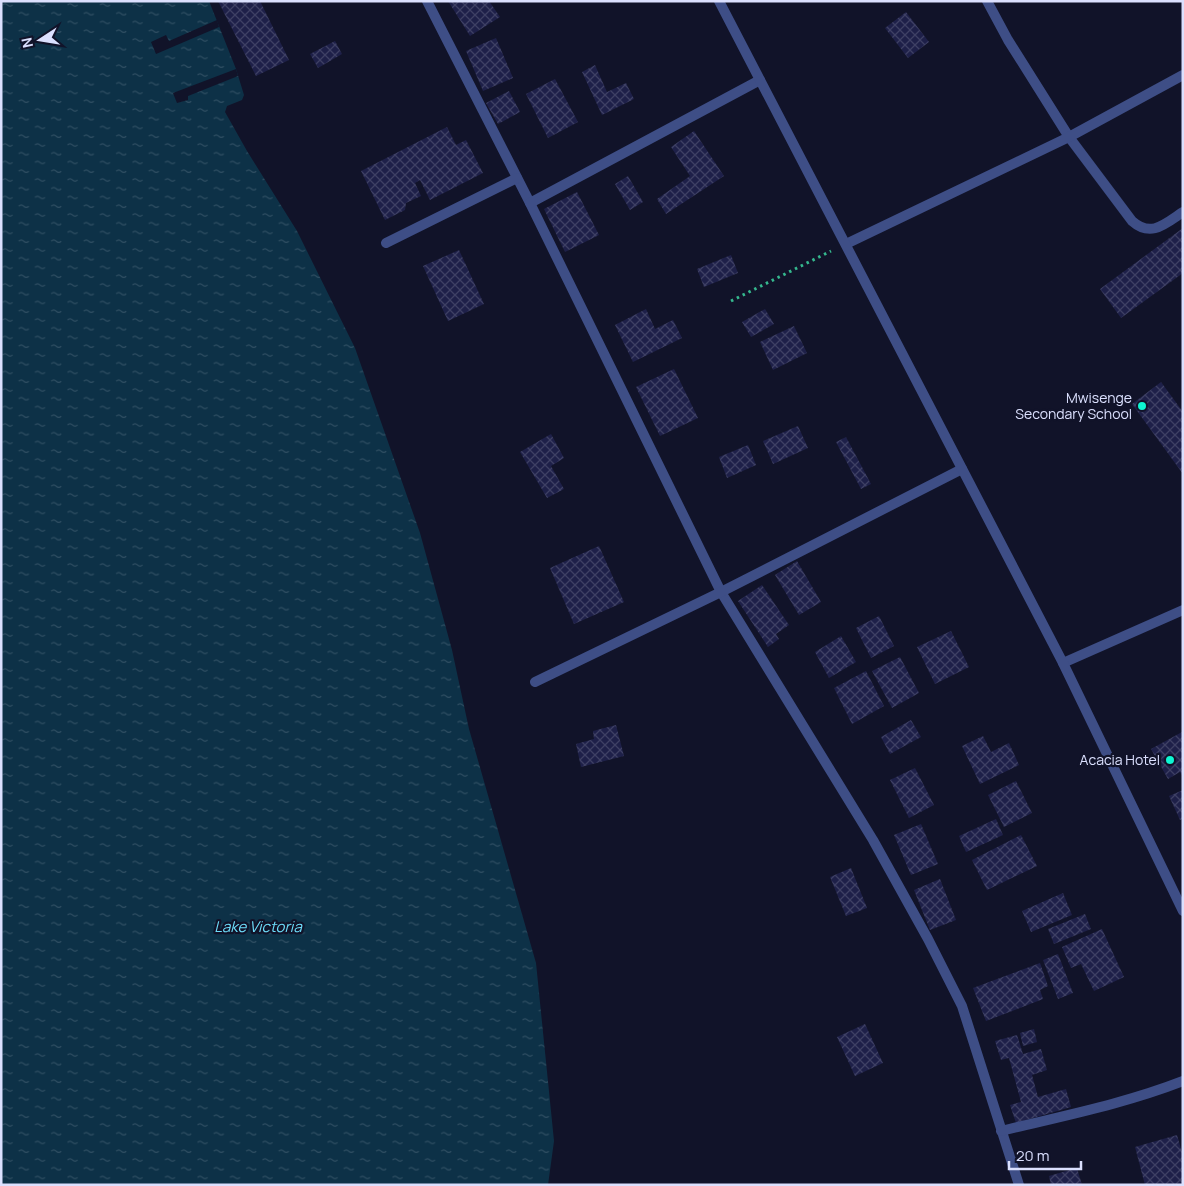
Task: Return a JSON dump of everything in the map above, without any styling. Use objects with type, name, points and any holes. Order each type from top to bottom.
[{"type":"street","points":[[427,1],[530,203],[721,592],[873,840],[928,938],[962,1006],[1019,1185]]},
{"type":"street","points":[[719,1],[1063,663],[1183,911]]},
{"type":"street","points":[[987,1],[1008,40],[1069,137],[1132,221],[1145,229],[1156,228],[1183,212]]},
{"type":"street","points":[[846,244],[1069,137],[1183,75]]},
{"type":"street","points":[[530,203],[760,80]]},
{"type":"street","points":[[386,243],[517,178]]},
{"type":"street","points":[[535,682],[721,592],[962,469]]},
{"type":"street","points":[[1063,663],[1183,610]]},
{"type":"street","points":[[1001,1131],[1091,1109],[1156,1091],[1183,1081]]},
{"type":"path","points":[[731,301],[846,244]]},
{"type":"water","name":"Lake Victoria","points":[[1,1],[209,1],[236,69],[244,95],[242,100],[227,106],[225,112],[297,231],[355,348],[420,533],[452,650],[469,729],[536,963],[554,1141],[548,1185],[1,1185]]},
{"type":"pier","points":[[217,20],[219,27],[156,54],[151,42],[166,35],[169,41]]},
{"type":"pier","points":[[236,69],[238,76],[188,96],[188,100],[177,103],[173,93]]},
{"type":"building","points":[[218,1],[260,1],[289,60],[256,76]]},
{"type":"building","points":[[448,1],[489,1],[500,17],[470,36]]},
{"type":"building","points":[[906,12],[929,42],[908,58],[885,28]]},
{"type":"building","points":[[496,38],[513,78],[483,91],[466,51]]},
{"type":"building","points":[[335,41],[342,54],[318,68],[310,54]]},
{"type":"building","points":[[595,65],[607,92],[626,83],[634,99],[602,115],[582,72]]},
{"type":"building","points":[[555,79],[578,122],[548,138],[526,94]]},
{"type":"building","points":[[509,91],[520,112],[498,124],[486,103]]},
{"type":"building","points":[[447,127],[456,145],[466,140],[483,173],[430,200],[420,180],[415,183],[421,196],[406,203],[405,210],[385,220],[361,171]]},
{"type":"building","points":[[694,131],[724,176],[666,214],[657,199],[690,176],[671,147]]},
{"type":"building","points":[[628,176],[643,202],[630,210],[615,184]]},
{"type":"building","points":[[577,192],[599,235],[565,252],[544,209]]},
{"type":"building","points":[[1183,228],[1183,273],[1121,318],[1100,289]]},
{"type":"building","points":[[459,250],[484,304],[448,321],[423,266]]},
{"type":"building","points":[[731,255],[738,273],[704,287],[697,269]]},
{"type":"building","points":[[646,309],[655,329],[673,320],[682,338],[633,362],[615,325]]},
{"type":"building","points":[[765,309],[774,324],[751,337],[742,322]]},
{"type":"building","points":[[794,326],[807,353],[773,370],[760,342]]},
{"type":"building","points":[[674,369],[698,418],[660,436],[636,387]]},
{"type":"building","points":[[1161,382],[1183,412],[1183,474],[1132,404]]},
{"type":"building","points":[[798,426],[808,448],[773,464],[763,441]]},
{"type":"building","points":[[551,434],[564,458],[551,466],[564,489],[547,498],[520,452]]},
{"type":"building","points":[[846,437],[871,484],[861,489],[836,442]]},
{"type":"building","points":[[748,445],[756,465],[727,478],[719,457]]},
{"type":"building","points":[[599,546],[624,602],[574,624],[550,568]]},
{"type":"building","points":[[797,561],[821,602],[799,615],[775,575]]},
{"type":"building","points":[[762,585],[789,625],[776,634],[779,639],[768,647],[738,601]]},
{"type":"building","points":[[879,616],[894,646],[871,658],[856,628]]},
{"type":"building","points":[[951,631],[969,667],[935,684],[917,647]]},
{"type":"building","points":[[841,636],[856,662],[829,678],[815,652]]},
{"type":"building","points":[[900,657],[919,693],[892,708],[872,671]]},
{"type":"building","points":[[866,671],[884,706],[852,724],[834,688]]},
{"type":"building","points":[[911,720],[921,737],[890,754],[881,737]]},
{"type":"building","points":[[616,725],[624,756],[581,767],[576,744],[594,739],[593,731]]},
{"type":"building","name":"Acacia Hotel","points":[[1182,732],[1183,777],[1180,772],[1168,779],[1151,749]]},
{"type":"building","points":[[983,736],[991,752],[1009,743],[1019,765],[980,784],[962,746]]},
{"type":"building","points":[[915,768],[934,805],[909,818],[890,780]]},
{"type":"building","points":[[1016,781],[1032,813],[1004,827],[988,795]]},
{"type":"building","points":[[1183,790],[1183,819],[1180,820],[1169,796]]},
{"type":"building","points":[[996,819],[1003,835],[966,852],[959,836]]},
{"type":"building","points":[[921,824],[938,864],[911,875],[894,835]]},
{"type":"building","points":[[1021,835],[1037,866],[987,890],[972,860]]},
{"type":"building","points":[[851,868],[867,908],[846,916],[830,877]]},
{"type":"building","points":[[940,879],[956,920],[930,930],[914,890]]},
{"type":"building","points":[[1063,893],[1072,915],[1031,932],[1022,911]]},
{"type":"building","points":[[1085,914],[1091,929],[1054,944],[1048,929]]},
{"type":"building","points":[[1102,929],[1124,977],[1094,991],[1081,964],[1071,968],[1062,947]]},
{"type":"building","points":[[1058,954],[1073,993],[1058,999],[1043,960]]},
{"type":"building","points":[[1040,963],[1048,986],[1040,990],[1043,999],[986,1021],[973,988]]},
{"type":"building","points":[[865,1024],[883,1063],[855,1076],[837,1037]]},
{"type":"building","points":[[1034,1029],[1037,1042],[1023,1046],[1020,1033]]},
{"type":"building","points":[[1017,1035],[1023,1054],[1041,1049],[1047,1070],[1032,1075],[1038,1097],[1066,1089],[1071,1107],[1016,1123],[1010,1105],[1021,1102],[1009,1058],[1001,1060],[995,1041]]},
{"type":"building","points":[[1177,1135],[1183,1156],[1183,1185],[1145,1185],[1135,1147]]},
{"type":"building","points":[[1077,1168],[1082,1185],[1051,1185],[1049,1176]]},
{"type":"place","name":"Mwisenge Secondary School","points":[[1142,406]]},
{"type":"place","name":"Acacia Hotel","points":[[1170,760]]}]
